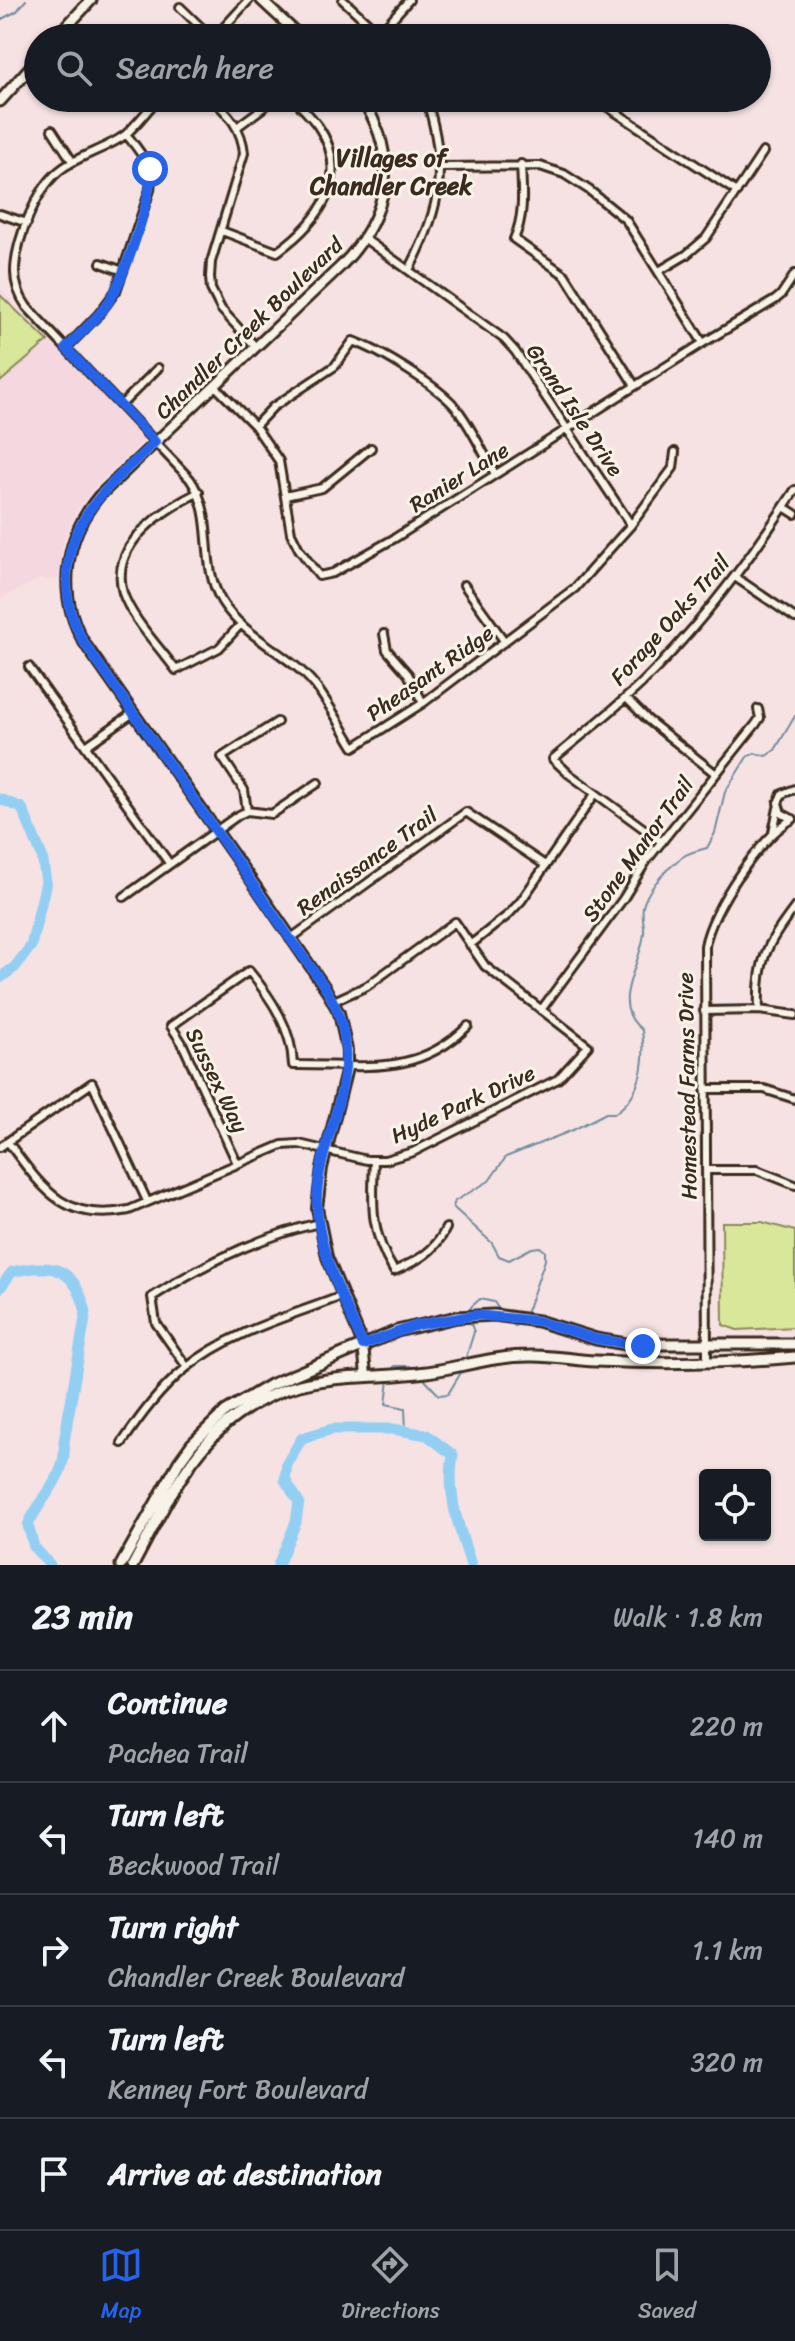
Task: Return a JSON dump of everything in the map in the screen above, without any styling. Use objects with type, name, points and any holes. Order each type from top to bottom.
[{"type":"main road","points":[[69,24],[91,0]]},
{"type":"main road","points":[[0,101],[24,74]]},
{"type":"main road","points":[[121,1565],[179,1462],[209,1426],[249,1396],[363,1345],[417,1325],[452,1318],[494,1315],[643,1346],[795,1344]]},
{"type":"main road","points":[[133,1565],[190,1467],[226,1424],[269,1396],[302,1383],[428,1372],[489,1360],[531,1356],[606,1361],[795,1357]]},
{"type":"street","points":[[226,24],[249,0]]},
{"type":"street","points":[[261,0],[287,24]]},
{"type":"street","points":[[343,0],[367,24]]},
{"type":"street","points":[[389,24],[409,0]]},
{"type":"street","points":[[180,7],[198,24]]},
{"type":"street","points":[[66,348],[108,303],[123,271],[152,181],[147,161],[126,134],[144,112]]},
{"type":"street","points":[[224,112],[243,139],[244,153],[211,262],[211,289],[221,309],[255,346]]},
{"type":"street","points":[[237,127],[257,112]]},
{"type":"street","points":[[222,231],[277,252],[293,240],[324,206],[333,160],[317,124],[306,112]]},
{"type":"street","name":"Chandler Creek Boulevard","points":[[369,112],[381,135],[385,162],[382,202],[365,239],[341,266],[91,506],[75,536],[67,565],[74,624],[334,1001],[344,1031],[347,1068],[317,1196],[319,1223],[327,1257],[363,1345],[369,1375]]},
{"type":"street","points":[[409,270],[431,223],[440,167],[430,112]]},
{"type":"street","points":[[615,112],[737,192]]},
{"type":"street","points":[[52,130],[72,161]]},
{"type":"street","name":"Pheasant Ridge","points":[[126,134],[72,161],[45,186],[27,223],[16,262],[18,291],[27,307],[199,492],[206,511],[210,568],[220,597],[241,624],[314,684],[354,747],[423,703],[575,588],[631,525],[673,468],[675,452]]},
{"type":"street","points":[[659,271],[695,248],[763,152]]},
{"type":"street","points":[[440,167],[521,164],[564,174],[626,220],[703,343]]},
{"type":"street","points":[[521,164],[522,203],[520,224],[514,239],[565,275],[635,386]]},
{"type":"street","points":[[0,214],[27,223]]},
{"type":"street","name":"Grand Isle Drive","points":[[365,239],[504,339],[631,525]]},
{"type":"street","points":[[101,263],[123,271]]},
{"type":"street","name":"Ranier Lane","points":[[215,386],[255,426],[279,461],[291,533],[319,576],[333,573],[395,538],[775,300],[795,274]]},
{"type":"street","points":[[255,426],[273,407],[335,366],[353,341],[392,360],[446,398],[457,409],[495,474]]},
{"type":"street","points":[[121,405],[158,368]]},
{"type":"street","points":[[285,496],[322,488],[371,448]]},
{"type":"street","name":"Forage Oaks Trail","points":[[662,842],[595,794],[553,759],[626,698],[679,644],[735,577],[795,490]]},
{"type":"street","points":[[199,492],[171,506],[131,545],[124,557],[121,574],[123,593],[133,612],[176,670],[219,648],[241,624]]},
{"type":"street","points":[[784,507],[795,514]]},
{"type":"street","points":[[735,577],[795,618]]},
{"type":"street","points":[[464,585],[505,642]]},
{"type":"street","points":[[384,634],[387,650],[408,674],[423,703]]},
{"type":"street","points":[[29,667],[169,863]]},
{"type":"street","points":[[626,698],[648,720],[716,774]]},
{"type":"street","name":"Stone Manor Trail","points":[[541,1010],[662,842],[756,724],[760,718],[758,709]]},
{"type":"street","points":[[86,746],[133,713]]},
{"type":"street","points":[[247,811],[244,790],[222,757],[277,722]]},
{"type":"street","points":[[124,897],[247,811],[272,814],[318,783]]},
{"type":"street","name":"Homestead Farms Drive","points":[[773,832],[779,798],[794,789]]},
{"type":"street","points":[[470,945],[514,910],[595,794]]},
{"type":"street","name":"Homestead Farms Drive","points":[[778,808],[784,816],[794,819]]},
{"type":"street","name":"Renaissance Trail","points":[[290,939],[466,812],[545,865]]},
{"type":"street","name":"Homestead Farms Drive","points":[[707,1361],[703,955],[709,928],[723,900],[773,832],[794,819]]},
{"type":"street","points":[[759,1010],[762,960],[768,945],[795,907]]},
{"type":"street","name":"Hyde Park Drive","points":[[8,1142],[39,1185],[64,1204],[81,1211],[109,1214],[129,1210],[282,1145],[299,1144],[374,1160],[413,1152],[558,1079],[588,1046],[503,983],[485,966],[455,922],[367,986],[334,1001]]},
{"type":"street","name":"Sussex Way","points":[[237,1163],[182,1043],[171,1026],[249,971],[281,1018],[288,1033],[293,1065],[347,1068]]},
{"type":"street","points":[[704,1011],[759,1010],[795,1015]]},
{"type":"street","points":[[347,1068],[387,1067],[415,1059],[453,1041],[468,1026]]},
{"type":"street","points":[[0,1147],[92,1083],[147,1201]]},
{"type":"street","points":[[705,1089],[764,1089],[795,1099]]},
{"type":"street","points":[[374,1160],[374,1224],[380,1249],[394,1271],[420,1259],[439,1244],[446,1228]]},
{"type":"street","points":[[706,1170],[757,1170],[795,1185]]},
{"type":"street","points":[[187,1367],[156,1323],[152,1297],[191,1272],[233,1252],[286,1230],[319,1223]]},
{"type":"street","points":[[122,1443],[147,1406],[187,1367],[233,1338],[342,1296]]},
{"type":"shaded area","points":[[0,289],[143,438],[92,490],[77,510],[63,542],[58,580],[40,579],[0,599]]},
{"type":"green space","points":[[0,295],[48,341],[0,382]]},
{"type":"green space","points":[[722,1222],[762,1222],[795,1231],[795,1327],[737,1330],[723,1325]]},
{"type":"waterway","points":[[0,20],[17,11],[26,0]]},
{"type":"waterway","points":[[526,1314],[545,1260],[545,1251],[540,1247],[532,1248],[509,1260],[499,1256],[492,1243],[453,1207],[455,1201],[489,1181],[506,1157],[606,1113],[615,1113],[631,1097],[640,1076],[643,1041],[642,1030],[632,1019],[628,1008],[627,996],[642,946],[644,903],[655,883],[672,865],[686,855],[707,848],[715,833],[725,792],[747,757],[754,753],[766,756],[775,750],[795,716]]},
{"type":"waterway","points":[[0,799],[22,808],[42,856],[46,882],[31,946],[15,967],[0,978]]},
{"type":"waterway","points":[[0,1288],[12,1272],[51,1268],[69,1277],[76,1285],[86,1312],[62,1466],[28,1525],[34,1547],[50,1565]]},
{"type":"waterway","points":[[470,1311],[480,1299],[494,1302],[500,1311]]},
{"type":"waterway","points":[[506,1320],[515,1326],[520,1322]]},
{"type":"waterway","points":[[465,1361],[474,1332],[470,1321]]},
{"type":"waterway","points":[[393,1370],[394,1366],[410,1366],[415,1370]]},
{"type":"waterway","points":[[422,1377],[439,1395],[448,1394],[462,1371]]},
{"type":"waterway","points":[[389,1380],[386,1404],[405,1408],[406,1431]]},
{"type":"waterway","points":[[278,1565],[296,1522],[299,1502],[285,1480],[287,1463],[302,1438],[332,1429],[393,1429],[427,1435],[453,1455],[452,1497],[471,1565]]},
{"type":"district","name":"Villages of Chandler Creek","points":[[391,172]]},
{"type":"route","points":[[150,169],[150,190],[116,291],[66,348],[155,442],[99,496],[80,524],[67,565],[70,613],[85,644],[256,887],[334,1001],[339,1013],[347,1050],[347,1068],[322,1168],[317,1208],[327,1257],[363,1345],[417,1325],[457,1317],[494,1315],[538,1321],[596,1339],[643,1346]]}]
